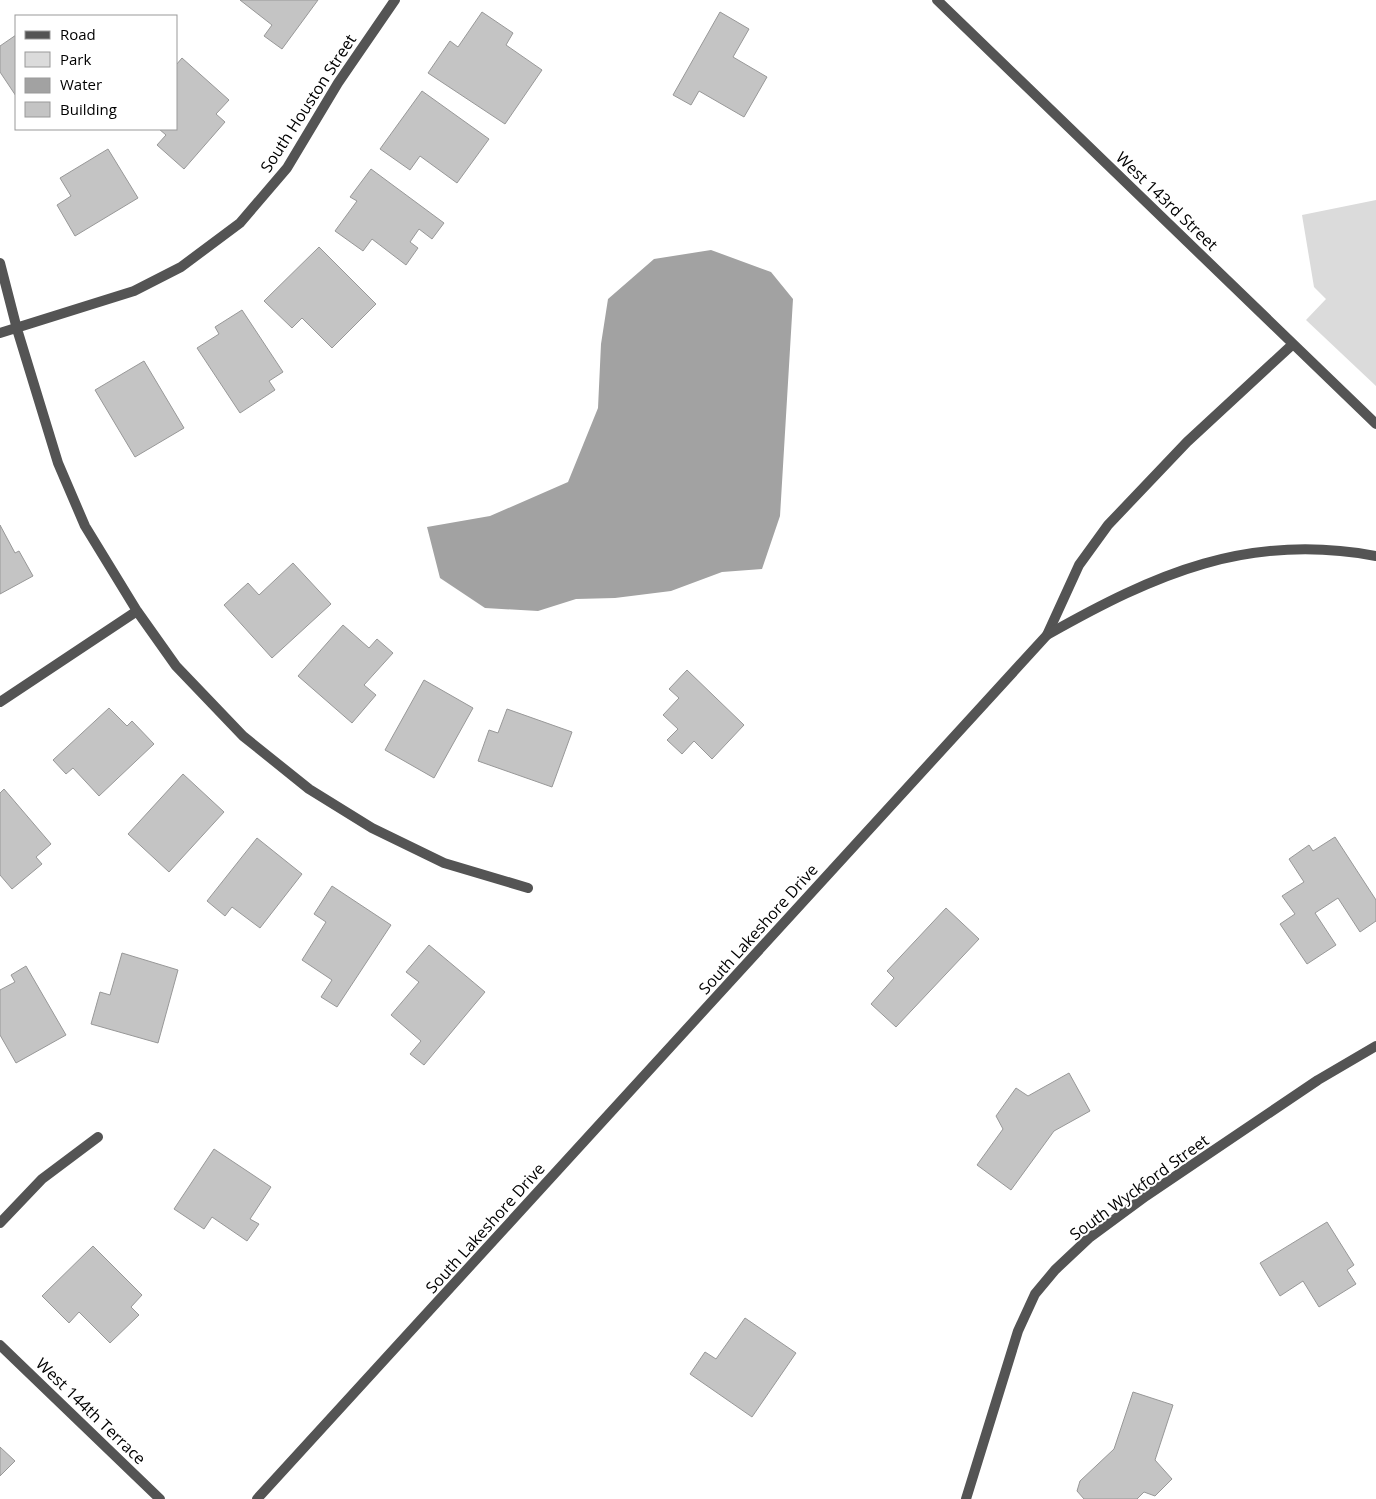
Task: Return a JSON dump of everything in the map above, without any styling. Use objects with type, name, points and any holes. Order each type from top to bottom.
[{"type":"street","name":"South Houston Street","points":[[0,333],[134,291],[181,267],[240,223],[287,168],[338,83],[395,0]]},
{"type":"street","name":"West 143rd Street","points":[[937,0],[1376,424]]},
{"type":"street","points":[[0,263],[17,329],[58,463],[85,526],[137,611],[176,666],[243,736],[308,788],[372,828],[444,863],[528,888]]},
{"type":"street","points":[[1047,635],[1079,565],[1108,525],[1187,442],[1293,344]]},
{"type":"street","name":"South Lakeshore Drive","points":[[257,1499],[1047,635],[1146,583],[1215,559],[1247,553],[1315,550],[1376,556]]},
{"type":"street","points":[[0,702],[137,611]]},
{"type":"street","name":"South Wyckford Street","points":[[966,1499],[1018,1331],[1035,1294],[1055,1270],[1089,1238],[1146,1196],[1318,1080],[1376,1046]]},
{"type":"street","points":[[0,1223],[42,1179],[98,1137]]},
{"type":"street","name":"West 144th Terrace","points":[[0,1345],[160,1499]]},
{"type":"green space","points":[[1376,200],[1376,386],[1306,320],[1326,299],[1314,287],[1302,215]]},
{"type":"water","points":[[711,250],[771,272],[793,299],[780,516],[762,569],[722,572],[671,591],[615,598],[576,599],[538,611],[485,608],[440,578],[427,527],[490,516],[568,482],[598,408],[601,344],[608,299],[654,259]]},
{"type":"building","points":[[240,0],[318,0],[282,49],[264,36],[272,25]]},
{"type":"building","points":[[482,12],[513,33],[506,45],[542,70],[505,124],[428,73],[450,41],[458,47]]},
{"type":"building","points":[[720,12],[749,29],[733,57],[767,77],[744,117],[699,91],[691,105],[673,95]]},
{"type":"building","points":[[15,36],[15,94],[0,72],[0,46]]},
{"type":"building","points":[[182,58],[229,100],[216,114],[225,122],[184,169],[157,145],[166,135],[160,130],[178,130],[178,63]]},
{"type":"building","points":[[422,91],[489,139],[457,183],[420,156],[410,170],[380,149]]},
{"type":"building","points":[[108,149],[138,198],[75,236],[57,205],[71,196],[60,178]]},
{"type":"building","points":[[371,169],[444,223],[432,239],[419,229],[410,242],[418,248],[406,265],[372,239],[363,251],[335,231],[357,201],[350,197]]},
{"type":"building","points":[[319,247],[376,304],[332,348],[302,318],[292,328],[264,301]]},
{"type":"building","points":[[242,310],[283,372],[269,381],[275,390],[240,413],[197,348],[219,334],[215,327]]},
{"type":"building","points":[[144,361],[184,428],[135,457],[95,390]]},
{"type":"building","points":[[0,525],[15,553],[19,551],[33,576],[0,594]]},
{"type":"building","points":[[293,563],[331,604],[272,658],[224,605],[248,583],[259,595]]},
{"type":"building","points":[[343,625],[369,648],[377,639],[393,653],[364,685],[376,695],[352,723],[298,676]]},
{"type":"building","points":[[687,670],[744,725],[712,759],[694,741],[682,754],[667,740],[678,729],[663,715],[679,698],[669,689]]},
{"type":"building","points":[[424,680],[473,708],[434,778],[385,750]]},
{"type":"building","points":[[109,708],[127,726],[132,721],[154,744],[99,796],[73,768],[66,774],[53,760]]},
{"type":"building","points":[[507,709],[572,732],[552,787],[478,761],[489,730],[498,733]]},
{"type":"building","points":[[183,774],[224,812],[169,872],[128,834]]},
{"type":"building","points":[[4,789],[51,844],[36,857],[42,864],[12,889],[0,875],[0,793]]},
{"type":"building","points":[[1335,837],[1376,900],[1376,921],[1360,932],[1338,898],[1315,913],[1336,945],[1307,964],[1280,924],[1295,914],[1282,896],[1304,882],[1289,859],[1309,845],[1313,851]]},
{"type":"building","points":[[257,838],[302,874],[260,928],[232,907],[225,916],[207,901]]},
{"type":"building","points":[[332,886],[391,925],[337,1007],[321,997],[332,980],[302,960],[326,922],[314,914]]},
{"type":"building","points":[[946,908],[979,939],[896,1027],[871,1004],[894,978],[887,971]]},
{"type":"building","points":[[429,945],[485,992],[424,1065],[410,1054],[421,1041],[391,1015],[419,982],[406,972]]},
{"type":"building","points":[[122,953],[178,970],[158,1043],[91,1024],[100,992],[110,995]]},
{"type":"building","points":[[26,966],[66,1035],[16,1063],[0,1035],[0,990],[15,982],[11,975]]},
{"type":"building","points":[[1069,1073],[1090,1111],[1054,1131],[1011,1190],[977,1165],[1003,1129],[996,1116],[1016,1088],[1028,1096]]},
{"type":"building","points":[[214,1149],[271,1187],[250,1219],[259,1224],[247,1241],[212,1217],[204,1229],[174,1209]]},
{"type":"building","points":[[1327,1222],[1354,1265],[1347,1270],[1356,1284],[1319,1307],[1303,1281],[1280,1296],[1260,1263]]},
{"type":"building","points":[[93,1246],[142,1295],[131,1307],[139,1315],[110,1343],[79,1312],[69,1323],[42,1296]]},
{"type":"building","points":[[745,1318],[796,1353],[752,1417],[690,1374],[705,1352],[716,1359]]},
{"type":"building","points":[[1133,1392],[1173,1405],[1155,1460],[1172,1479],[1155,1496],[1144,1492],[1137,1499],[1084,1499],[1077,1491],[1080,1481],[1114,1449]]},
{"type":"building","points":[[0,1447],[15,1461],[0,1476]]}]
